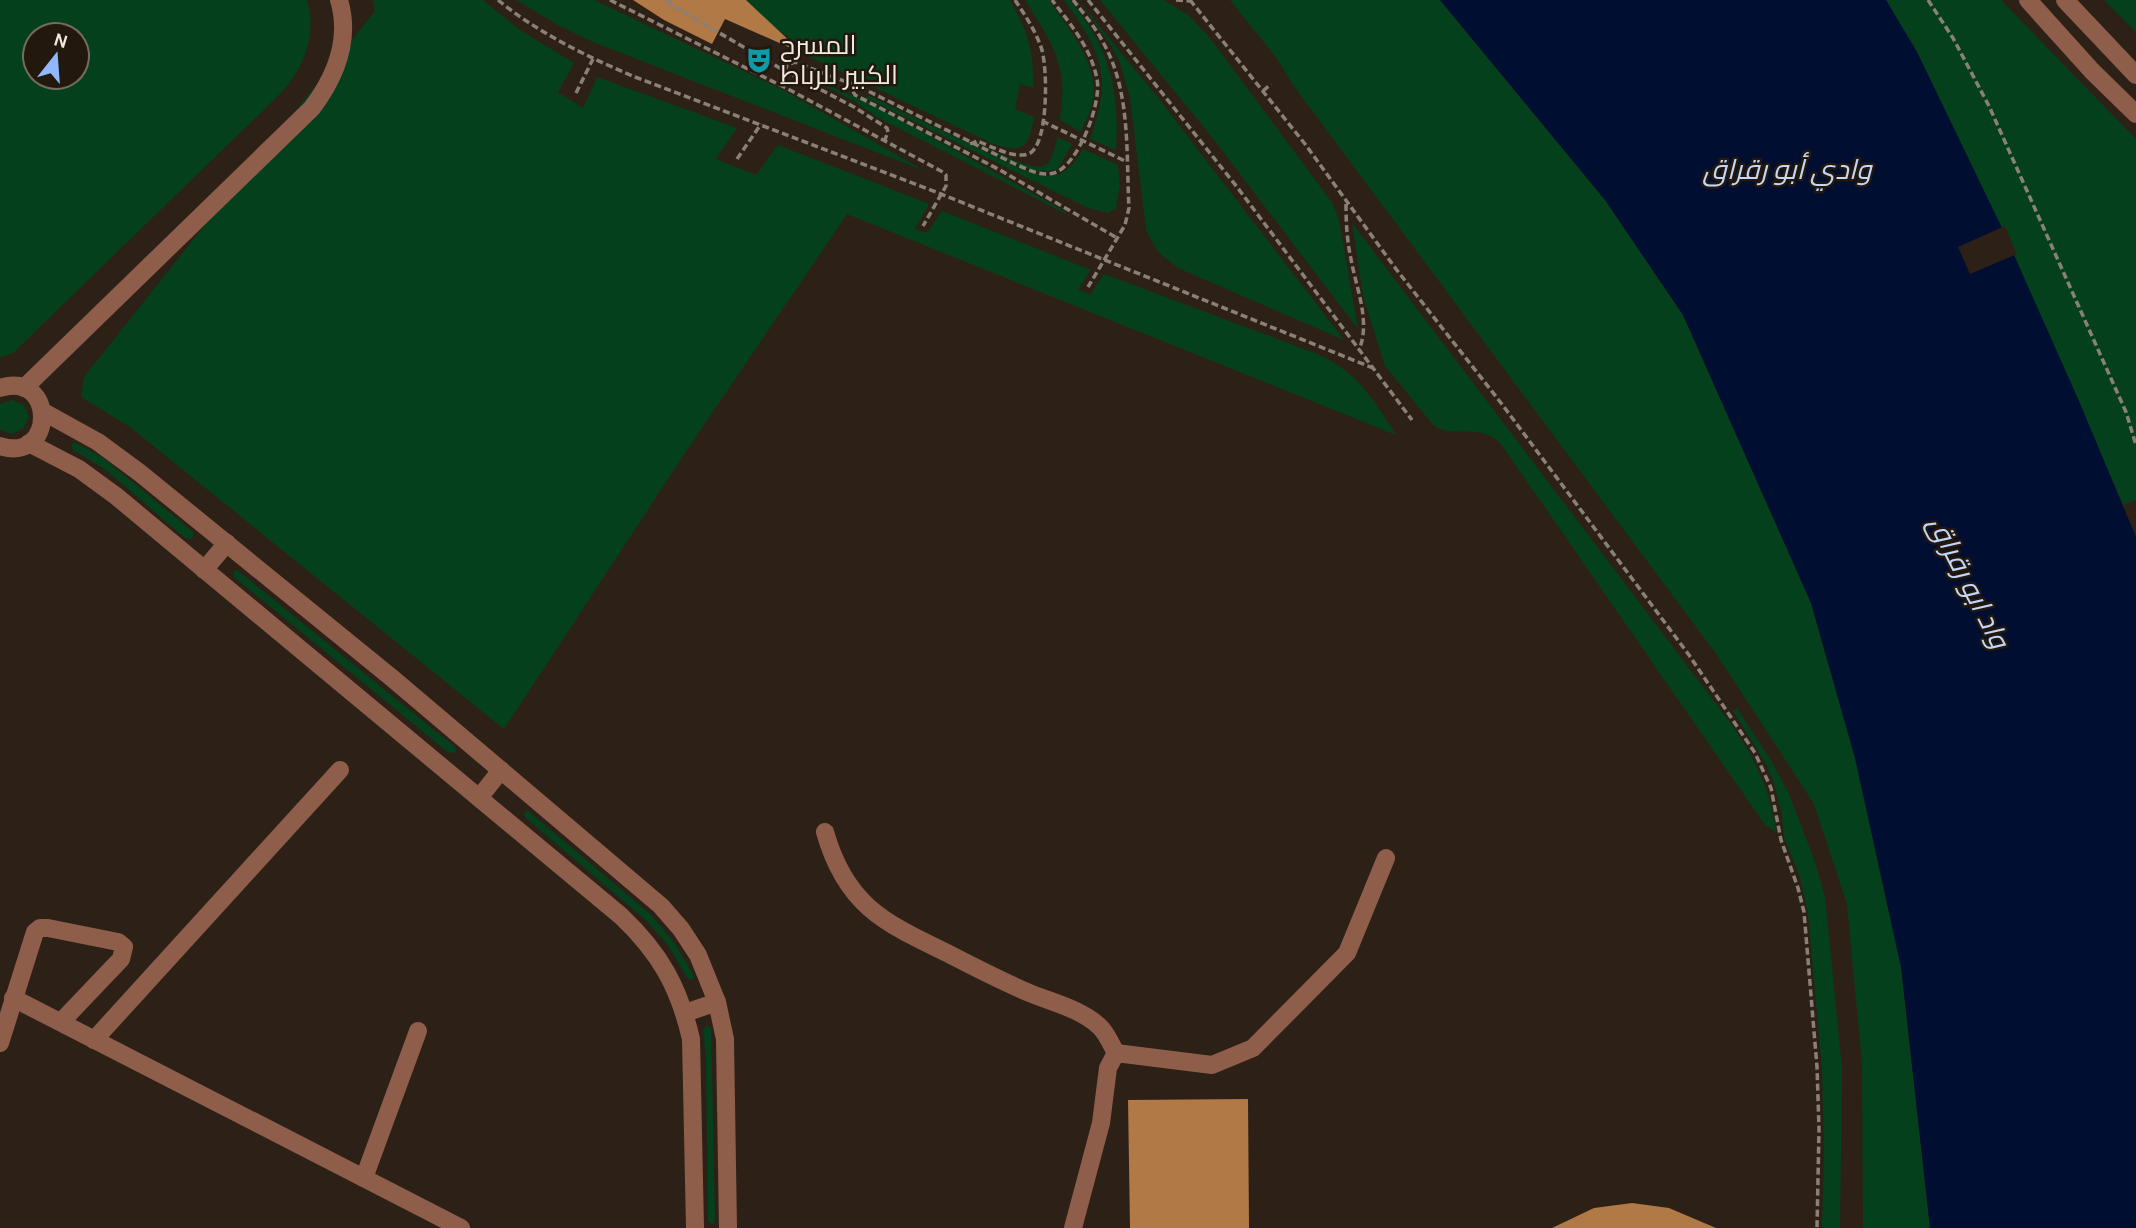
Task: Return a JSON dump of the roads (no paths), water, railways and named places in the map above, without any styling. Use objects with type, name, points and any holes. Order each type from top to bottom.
[{"type":"street","points":[[24,388],[312,108],[328,86],[339,60],[343,33],[339,0]]},
{"type":"street","points":[[2028,0],[2092,71],[2136,114]]},
{"type":"street","points":[[2065,0],[2136,75]]},
{"type":"street","points":[[0,464],[6,448],[29,443],[43,425],[42,411],[36,397],[24,388],[1,387]]},
{"type":"street","points":[[42,411],[120,456],[392,678],[661,906],[681,929],[698,955],[717,1002],[726,1052],[728,1228]]},
{"type":"street","points":[[29,443],[98,482],[643,936],[675,986],[691,1039],[695,1228]]},
{"type":"street","points":[[205,570],[227,543]]},
{"type":"street","points":[[94,1040],[340,770]]},
{"type":"street","points":[[479,797],[501,770]]},
{"type":"street","points":[[825,832],[830,852],[850,887],[878,916],[895,928],[997,978],[1068,1006],[1100,1026],[1116,1053]]},
{"type":"street","points":[[1116,1053],[1212,1065],[1254,1048],[1347,953],[1386,858]]},
{"type":"street","points":[[0,1043],[31,939],[40,928],[118,942],[124,947],[121,958],[61,1023]]},
{"type":"street","points":[[13,998],[461,1228]]},
{"type":"street","points":[[685,1013],[717,1002]]},
{"type":"street","points":[[364,1178],[418,1031]]},
{"type":"street","points":[[1073,1228],[1101,1123],[1108,1068],[1116,1053]]},
{"type":"water","name":"وادي أبو رقراق","points":[[1440,0],[1886,0],[1917,52],[2002,228],[2136,537],[2136,1228],[1930,1228],[1901,967],[1855,758],[1811,603],[1683,315],[1605,200]]},
{"type":"place","name":"المسرح الكبير للرباط","points":[[759,60]]},
{"type":"water label","name":"واد ابو رقراق","points":[[1969,582]]}]
